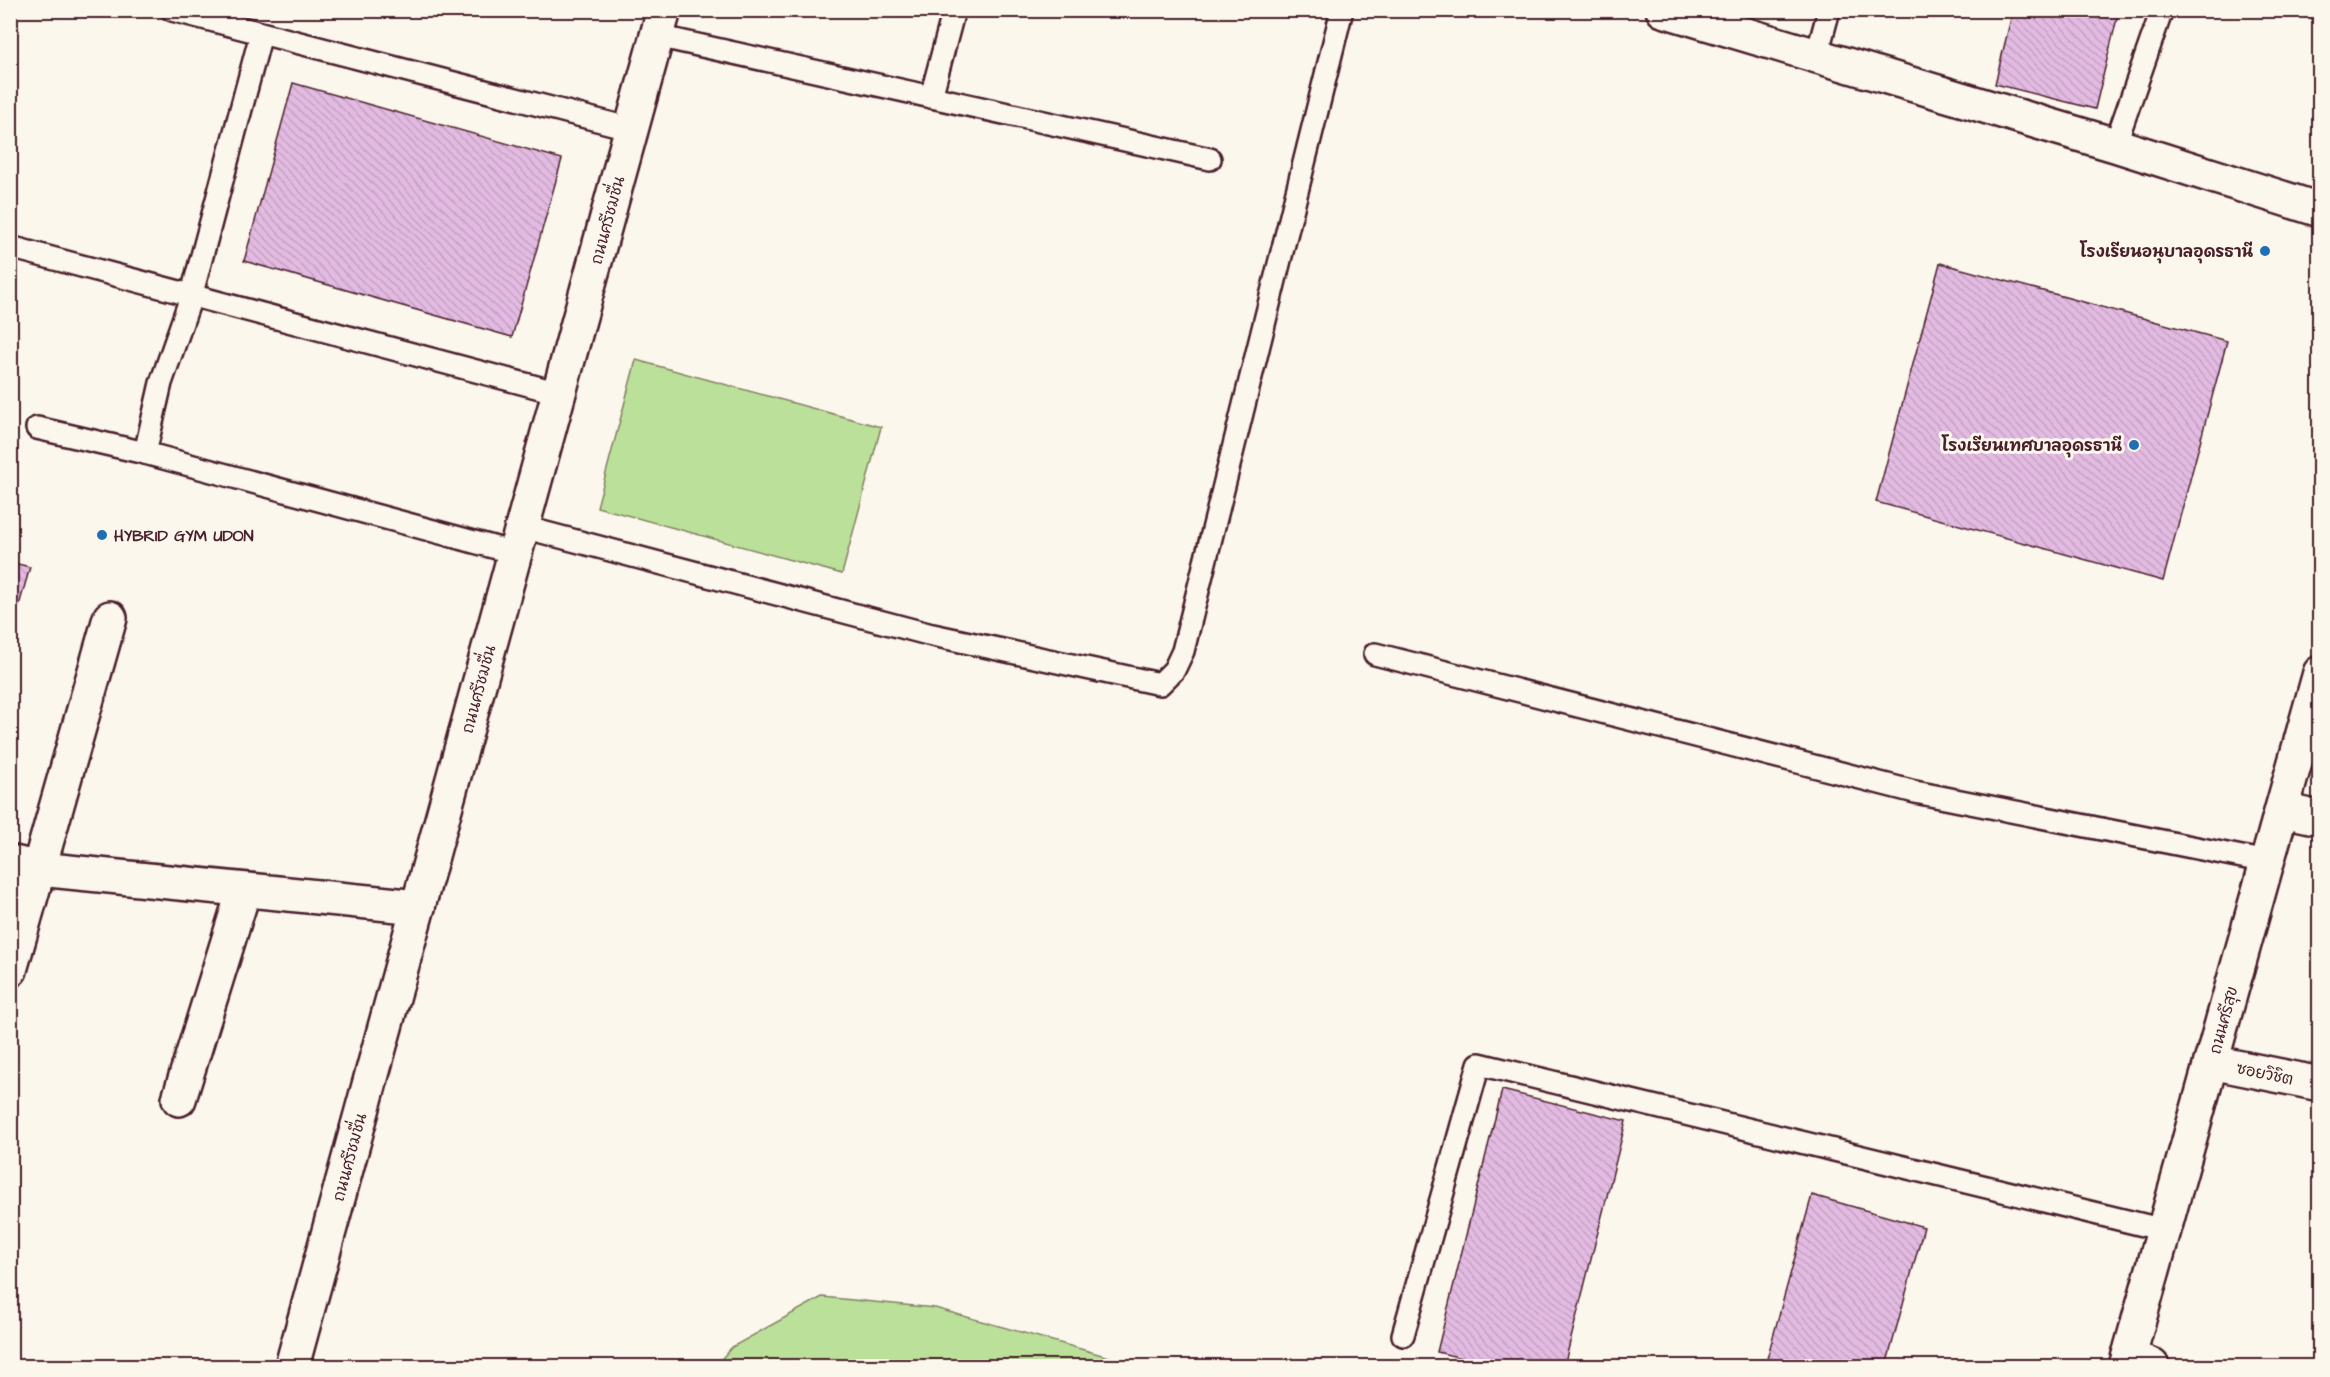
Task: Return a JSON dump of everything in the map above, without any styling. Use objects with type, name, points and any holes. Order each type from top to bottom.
[{"type":"street","points":[[1663,10],[1816,58],[2115,145],[2319,210]]},
{"type":"street","name":"ถนนศรีชมชื่น","points":[[292,1366],[660,23]]},
{"type":"street","points":[[10,970],[25,865],[110,618]]},
{"type":"street","name":"ถนนศรีสุข","points":[[2136,1363],[2164,1230],[2319,673]]},
{"type":"street","points":[[2282,810],[2319,818]]},
{"type":"street","points":[[25,865],[418,907]]},
{"type":"street","points":[[179,1098],[244,890]]},
{"type":"street","name":"ซอยวิชิต","points":[[2211,1062],[2319,1084]]},
{"type":"lane","points":[[172,10],[632,129]]},
{"type":"lane","points":[[931,97],[954,10]]},
{"type":"lane","points":[[36,428],[928,634],[1160,684],[1174,669],[1184,651],[1342,10]]},
{"type":"lane","points":[[1816,58],[1829,10]]},
{"type":"lane","points":[[2115,145],[2162,10]]},
{"type":"lane","points":[[660,23],[931,97],[1210,159]]},
{"type":"lane","points":[[145,453],[161,383],[191,297],[261,34]]},
{"type":"lane","points":[[10,247],[191,297],[559,393]]},
{"type":"lane","points":[[1375,654],[1915,792],[2267,862]]},
{"type":"lane","points":[[1403,1335],[1479,1064],[2164,1230]]},
{"type":"green space","points":[[636,360],[881,427],[842,574],[597,507]]},
{"type":"green space","points":[[822,1297],[935,1308],[1141,1366],[715,1366],[732,1347]]},
{"type":"building","points":[[2013,10],[2119,10],[2095,109],[1995,84]]},
{"type":"building","points":[[293,83],[562,159],[512,337],[244,261]]},
{"type":"building","points":[[1940,263],[2227,341],[2163,581],[1876,502]]},
{"type":"building","points":[[10,562],[30,567],[10,637]]},
{"type":"building","points":[[1502,1090],[1626,1121],[1564,1366],[1494,1366],[1437,1352]]},
{"type":"building","points":[[1812,1195],[1924,1227],[1886,1366],[1765,1366]]},
{"type":"place","name":"โรงเรียนอนุบาลอุดรธานี","points":[[2265,251]]},
{"type":"place","name":"โรงเรียนเทศบาลอุดรธานี","points":[[2134,445]]},
{"type":"place","name":"HYBRID GYM UDON","points":[[102,535]]}]
